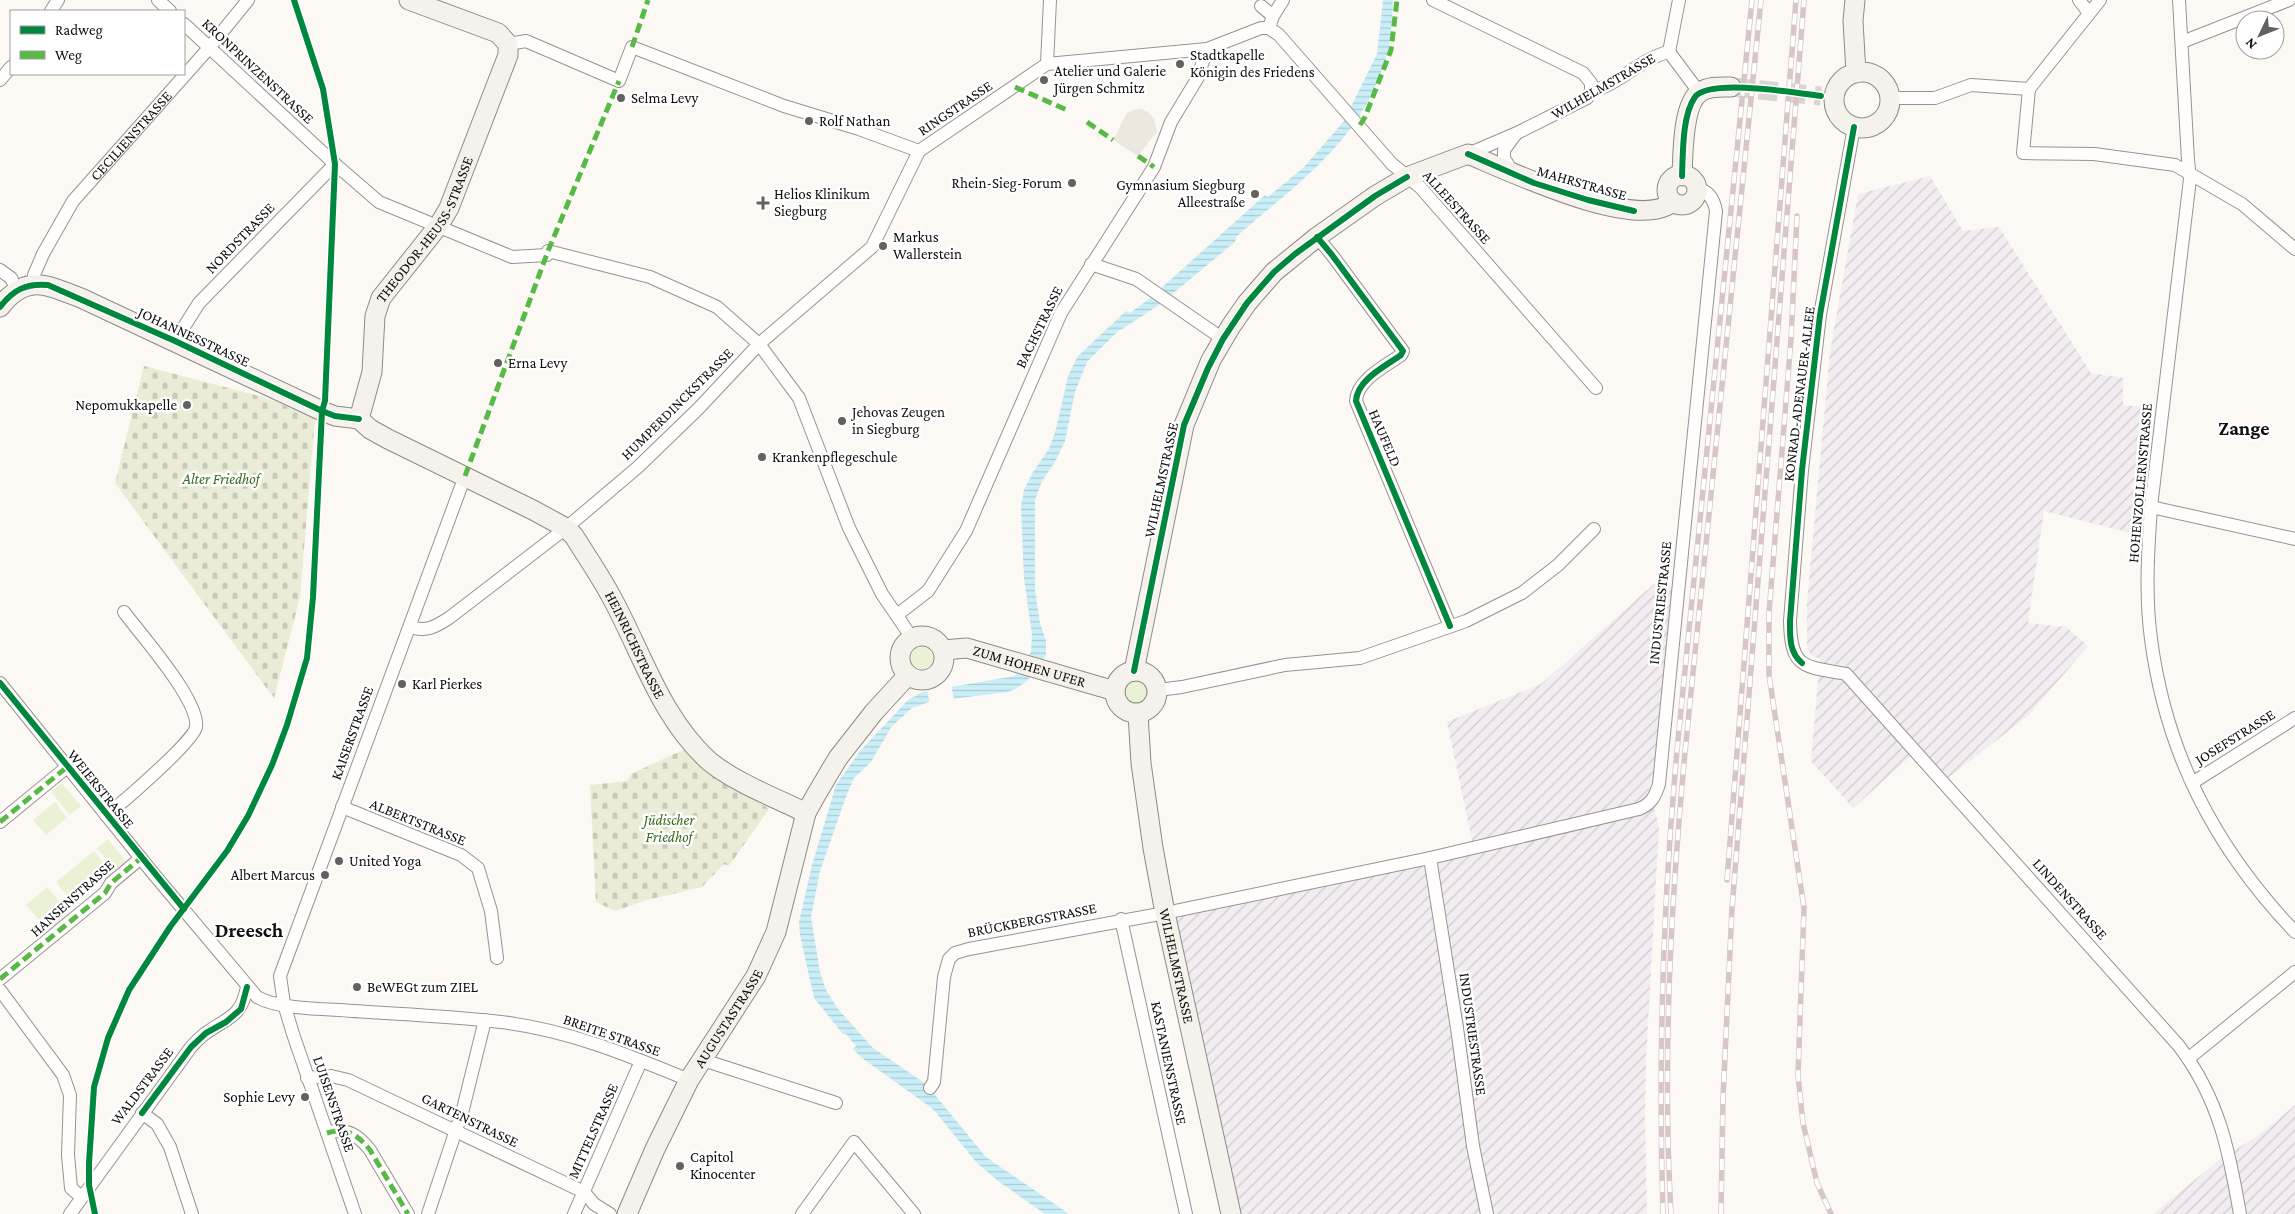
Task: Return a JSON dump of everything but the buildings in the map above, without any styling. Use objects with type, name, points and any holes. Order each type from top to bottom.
[{"type":"main road","points":[[409,0],[498,33],[508,44]]},
{"type":"main road","points":[[1855,0],[1852,21],[1856,73]]},
{"type":"main road","name":"THEODOR-HEUSS-STRASSE","points":[[359,419],[372,372],[375,316],[381,298],[439,225],[449,208],[508,55],[508,44]]},
{"type":"main road","points":[[1866,72],[1882,81],[1889,98],[1885,115],[1879,122],[1863,128],[1854,127],[1841,118],[1828,96],[1841,81],[1856,73],[1866,72]]},
{"type":"main road","points":[[1682,176],[1689,108],[1699,92],[1713,87],[1731,87]]},
{"type":"main road","name":"WILHELMSTRASSE","points":[[1134,671],[1184,426],[1208,368],[1223,338],[1247,303],[1274,272],[1317,237],[1375,196],[1407,177],[1468,154]]},
{"type":"main road","name":"MAHRSTRASSE","points":[[1468,154],[1534,184],[1634,211],[1657,210],[1672,202]]},
{"type":"main road","points":[[1682,176],[1693,180],[1696,189],[1694,198],[1686,204],[1677,204],[1672,202],[1668,193],[1668,184],[1675,177],[1682,176]]},
{"type":"main road","name":"JOHANNESSTRASSE","points":[[26,287],[48,285],[81,298],[322,411],[335,416],[359,419],[370,429],[388,439],[465,476]]},
{"type":"main road","points":[[0,307],[9,296],[26,287]]},
{"type":"main road","name":"HEINRICHSTRASSE","points":[[465,476],[566,528],[574,536],[612,597],[670,715],[685,737],[711,762],[749,786],[806,813]]},
{"type":"main road","points":[[928,636],[937,642],[943,650],[944,662],[942,668],[934,677],[920,680],[908,675],[901,665],[900,652],[903,646],[912,638],[928,636]]},
{"type":"main road","name":"ZUM HOHEN UFER","points":[[943,650],[967,648],[1115,690]]},
{"type":"main road","points":[[1134,671],[1147,674],[1156,683],[1158,690],[1155,703],[1145,712],[1138,714],[1122,708],[1116,697],[1115,690],[1123,676],[1134,671]]},
{"type":"main road","points":[[806,813],[825,777],[838,758],[874,712],[908,675]]},
{"type":"main road","name":"WILHELMSTRASSE","points":[[1138,714],[1146,804],[1165,913],[1231,1214]]},
{"type":"main road","name":"AUGUSTASTRASSE","points":[[627,1214],[655,1149],[689,1080],[756,976],[776,932],[806,813]]},
{"type":"street","points":[[158,0],[169,10]]},
{"type":"street","name":"CECILIENSTRASSE","points":[[26,287],[73,202],[209,48],[248,0]]},
{"type":"street","points":[[1048,64],[1050,0]]},
{"type":"street","points":[[1271,22],[1282,0]]},
{"type":"street","points":[[1433,0],[1583,73],[1591,83],[1591,91]]},
{"type":"street","name":"WILHELMSTRASSE","points":[[1468,154],[1517,133],[1587,98],[1591,91],[1602,89],[1656,55],[1669,52],[1679,0]]},
{"type":"street","points":[[2079,0],[2090,12]]},
{"type":"street","points":[[2100,0],[2029,89],[2023,153],[2117,156],[2175,165],[2242,204],[2295,249]]},
{"type":"street","name":"HOHENZOLLERNSTRASSE","points":[[2180,0],[2190,172],[2151,507],[2148,554],[2151,638],[2167,718],[2201,805],[2235,861],[2253,886],[2295,932]]},
{"type":"street","points":[[2182,42],[2289,0]]},
{"type":"street","name":"ALLEESTRASSE","points":[[1261,6],[1279,35],[1392,164],[1420,187],[1596,388]]},
{"type":"street","name":"RINGSTRASSE","points":[[508,44],[526,42],[619,81],[632,47],[784,106],[859,129],[919,151],[1048,64],[1207,49],[1271,22]]},
{"type":"street","name":"KRONPRINZENSTRASSE","points":[[185,25],[379,202],[439,225],[512,257],[547,253],[650,277],[717,307],[759,344],[799,398],[849,528],[882,594],[912,638]]},
{"type":"street","name":"BACHSTRASSE","points":[[897,615],[928,591],[966,532],[1061,313],[1154,167],[1171,122],[1197,79],[1207,49]]},
{"type":"street","points":[[1669,52],[1699,92]]},
{"type":"street","points":[[0,80],[10,68]]},
{"type":"street","points":[[1889,98],[1935,98],[1971,85],[2029,89]]},
{"type":"street","name":"KONRAD-ADENAUER-ALLEE","points":[[1802,663],[1796,658],[1790,643],[1790,621],[1802,470],[1820,315],[1854,127]]},
{"type":"street","points":[[1513,173],[1504,158],[1504,150],[1517,133]]},
{"type":"street","name":"HUMPERDINCKSTRASSE","points":[[410,627],[421,630],[431,629],[444,621],[566,528],[638,467],[699,408],[759,344],[872,246],[919,151]]},
{"type":"street","name":"NORDSTRASSE","points":[[175,341],[199,303],[336,164]]},
{"type":"street","name":"INDUSTRIESTRASSE","points":[[1165,913],[1430,858],[1639,809],[1648,805],[1656,795],[1659,784],[1716,212],[1712,198],[1708,194],[1696,189]]},
{"type":"street","name":"HAUFELD","points":[[1317,237],[1403,350],[1400,355],[1363,383],[1356,391],[1356,402],[1450,626]]},
{"type":"street","points":[[1092,264],[1136,280],[1154,290],[1223,338]]},
{"type":"street","points":[[0,270],[26,287]]},
{"type":"street","name":"KAISERSTRASSE","points":[[284,1004],[280,976],[465,476]]},
{"type":"street","points":[[2151,507],[2295,539]]},
{"type":"street","points":[[1158,690],[1182,687],[1285,665],[1360,658],[1450,626],[1499,606],[1522,593],[1558,565],[1594,529]]},
{"type":"street","points":[[106,815],[177,752],[196,730],[197,719],[185,694],[124,612]]},
{"type":"street","name":"LINDENSTRASSE","points":[[1802,663],[1810,667],[1846,674],[2105,961],[2189,1058],[2205,1085],[2226,1139],[2240,1214]]},
{"type":"street","name":"WEIERSTRASSE","points":[[0,683],[247,987],[264,1001],[284,1004]]},
{"type":"street","name":"JOSEFSTRASSE","points":[[2192,783],[2295,718]]},
{"type":"street","points":[[0,822],[67,767]]},
{"type":"street","name":"ALBERTSTRASSE","points":[[342,807],[461,855],[478,868],[491,911],[496,958]]},
{"type":"street","name":"HANSENSTRASSE","points":[[0,979],[105,893],[112,883],[141,858]]},
{"type":"street","name":"INDUSTRIESTRASSE","points":[[1430,858],[1456,1021],[1473,1146],[1487,1214]]},
{"type":"street","name":"BRÜCKBERGSTRASSE","points":[[930,1088],[934,1082],[944,977],[949,960],[955,953],[1165,913]]},
{"type":"street","name":"KASTANIENSTRASSE","points":[[1121,920],[1186,1214]]},
{"type":"street","points":[[2189,1058],[2295,972]]},
{"type":"street","name":"WALDSTRASSE","points":[[70,1214],[80,1197],[191,1047],[206,1033],[226,1022],[241,1009],[247,987]]},
{"type":"street","points":[[0,990],[63,1074],[68,1086],[68,1155],[71,1188],[80,1197]]},
{"type":"street","name":"BREITE STRASSE","points":[[284,1004],[306,1008],[485,1020],[540,1028],[597,1043],[689,1080]]},
{"type":"street","name":"LUISENSTRASSE","points":[[284,1004],[307,1078],[355,1214]]},
{"type":"street","points":[[428,1214],[456,1131],[485,1020]]},
{"type":"street","points":[[703,1060],[836,1103]]},
{"type":"street","name":"MITTELSTRASSE","points":[[574,1214],[641,1061]]},
{"type":"street","name":"GARTENSTRASSE","points":[[307,1078],[331,1076],[348,1080],[584,1192],[594,1204],[610,1214]]},
{"type":"street","points":[[142,1113],[157,1124],[170,1147],[192,1214]]},
{"type":"street","points":[[327,1133],[339,1130],[350,1132],[363,1141],[408,1214]]},
{"type":"street","points":[[802,1214],[854,1142],[914,1214]]},
{"type":"shaded area","points":[[1141,109],[1148,112],[1154,119],[1157,132],[1138,156],[1113,140],[1127,113]]},
{"type":"shaded area","points":[[1930,176],[1963,231],[1999,227],[2091,373],[2123,378],[2123,405],[2152,408],[2139,535],[2044,511],[2028,623],[2066,627],[2088,646],[2029,715],[1938,786],[1911,756],[1853,808],[1811,761],[1820,659],[1811,655],[1807,648],[1807,603],[1830,352],[1858,194]]},
{"type":"shaded area","points":[[1654,584],[1672,586],[1653,779],[1649,788],[1659,827],[1646,1060],[1647,1214],[1237,1214],[1171,919],[1366,873],[1474,850],[1447,722],[1541,684]]},
{"type":"shaded area","points":[[2295,1105],[2295,1214],[2153,1214],[2219,1160],[2256,1137]]},
{"type":"green space","name":"Alter Friedhof","points":[[144,366],[270,399],[315,419],[300,597],[274,698],[115,483]]},
{"type":"green space","points":[[922,647],[930,650],[933,658],[930,666],[922,669],[914,666],[911,658],[914,650]]},
{"type":"green space","points":[[1136,680],[1141,681],[1147,687],[1147,697],[1141,703],[1136,704],[1131,703],[1125,697],[1124,692],[1125,687],[1131,681]]},
{"type":"green space","name":"Jüdischer Friedhof","points":[[685,749],[690,756],[769,809],[729,866],[724,864],[702,887],[647,900],[615,911],[596,902],[590,785],[627,781],[631,774]]},
{"type":"green space","points":[[62,783],[81,806],[70,815],[51,792]]},
{"type":"green space","points":[[55,802],[67,818],[46,835],[33,820]]},
{"type":"green space","points":[[108,839],[126,861],[115,869],[97,848]]},
{"type":"green space","points":[[94,851],[107,867],[69,898],[56,882]]},
{"type":"green space","points":[[47,887],[69,913],[49,931],[26,905]]},
{"type":"water","points":[[1383,0],[1393,0],[1388,50],[1378,81],[1364,109],[1347,133],[1328,156],[1236,237],[1235,242],[1159,305],[1116,333],[1087,362],[1075,392],[1065,441],[1055,462],[1042,481],[1035,500],[1035,590],[1040,623],[1046,641],[1046,655],[1028,680],[1016,689],[1007,692],[929,702],[912,708],[892,726],[871,762],[854,778],[820,871],[811,917],[820,972],[826,990],[838,1009],[873,1048],[926,1084],[986,1157],[1069,1214],[1045,1214],[998,1181],[976,1162],[933,1109],[862,1058],[853,1049],[856,1046],[846,1034],[843,1034],[814,998],[800,935],[799,922],[812,865],[836,785],[860,751],[908,700],[922,692],[1015,676],[1031,652],[1032,635],[1024,578],[1021,507],[1024,490],[1033,472],[1049,449],[1056,429],[1068,376],[1078,356],[1126,311],[1130,313],[1149,299],[1265,195],[1268,197],[1304,167],[1344,121],[1377,54]]},
{"type":"pier","points":[[951,684],[954,700],[930,705],[927,689]]},
{"type":"tunnel","points":[[1731,87],[1821,96]]},
{"type":"railway","points":[[1663,1214],[1661,1096],[1663,977],[1673,799],[1752,0]]},
{"type":"railway","points":[[1671,1214],[1667,1096],[1672,919],[1676,860],[1686,742],[1761,0]]},
{"type":"railway","points":[[1727,880],[1796,0]]},
{"type":"railway","points":[[1721,1214],[1723,1098],[1732,909],[1804,0]]},
{"type":"railway","points":[[1797,216],[1791,339],[1769,613],[1769,675],[1804,908],[1798,1075],[1803,1123],[1817,1183],[1831,1214]]},
{"type":"marked path","points":[[632,47],[648,0]]},
{"type":"marked path","points":[[1360,125],[1365,117],[1391,50],[1397,0]]},
{"type":"marked path","points":[[465,476],[548,251],[619,81]]},
{"type":"marked path","points":[[1015,87],[1067,110]]},
{"type":"marked path","points":[[1087,122],[1113,140]]},
{"type":"marked path","points":[[1138,156],[1154,167]]},
{"type":"marked path","points":[[0,822],[67,767]]},
{"type":"marked path","points":[[0,979],[105,893],[111,883],[141,858]]},
{"type":"marked path","points":[[327,1133],[334,1131],[346,1132],[361,1140],[370,1150],[408,1214]]},
{"type":"cycle path","points":[[95,1214],[89,1185],[94,1087],[108,1038],[129,990],[170,927],[227,851],[248,816],[272,765],[287,725],[307,658],[313,597],[322,411],[325,401],[335,164],[323,89],[294,0]]},
{"type":"cycle path","points":[[1682,176],[1685,124],[1695,97],[1703,91],[1717,88],[1754,88],[1821,96]]},
{"type":"cycle path","points":[[1802,663],[1792,649],[1790,638],[1802,470],[1820,315],[1854,127]]},
{"type":"cycle path","points":[[1468,154],[1534,183],[1588,200],[1634,211]]},
{"type":"cycle path","points":[[1134,671],[1184,425],[1208,368],[1223,339],[1247,303],[1274,272],[1295,254],[1375,196],[1407,177]]},
{"type":"cycle path","points":[[1317,237],[1403,351],[1401,355],[1366,380],[1358,393],[1356,401],[1450,626]]},
{"type":"cycle path","points":[[0,307],[10,296],[21,289],[33,285],[48,285],[175,341],[322,411],[335,416],[359,419]]},
{"type":"cycle path","points":[[0,683],[184,909]]},
{"type":"cycle path","points":[[142,1113],[191,1047],[206,1033],[226,1022],[241,1009],[247,987]]},
{"type":"place","name":"Stadtkapelle Königin des Friedens","points":[[1180,64]]},
{"type":"place","name":"Atelier und Galerie Jürgen Schmitz","points":[[1044,80]]},
{"type":"place","name":"Selma Levy","points":[[621,98]]},
{"type":"place","name":"Rolf Nathan","points":[[809,121]]},
{"type":"place","name":"Rhein-Sieg-Forum","points":[[1072,183]]},
{"type":"place","name":"Gymnasium Siegburg Alleestraße","points":[[1255,194]]},
{"type":"place","name":"Helios Klinikum Siegburg","points":[[763,203]]},
{"type":"place","name":"Markus Wallerstein","points":[[883,246]]},
{"type":"place","name":"Erna Levy","points":[[498,363]]},
{"type":"place","name":"Nepomukkapelle","points":[[187,405]]},
{"type":"place","name":"Jehovas Zeugen in Siegburg","points":[[842,421]]},
{"type":"place","name":"Krankenpflegeschule","points":[[762,457]]},
{"type":"place","name":"Karl Pierkes","points":[[402,684]]},
{"type":"place","name":"United Yoga","points":[[339,861]]},
{"type":"place","name":"Albert Marcus","points":[[325,875]]},
{"type":"place","name":"BeWEGt zum ZIEL","points":[[357,987]]},
{"type":"place","name":"Sophie Levy","points":[[305,1097]]},
{"type":"place","name":"Capitol Kinocenter","points":[[680,1166]]},
{"type":"district","name":"Zange","points":[[2244,428]]},
{"type":"district","name":"Dreesch","points":[[249,930]]}]
